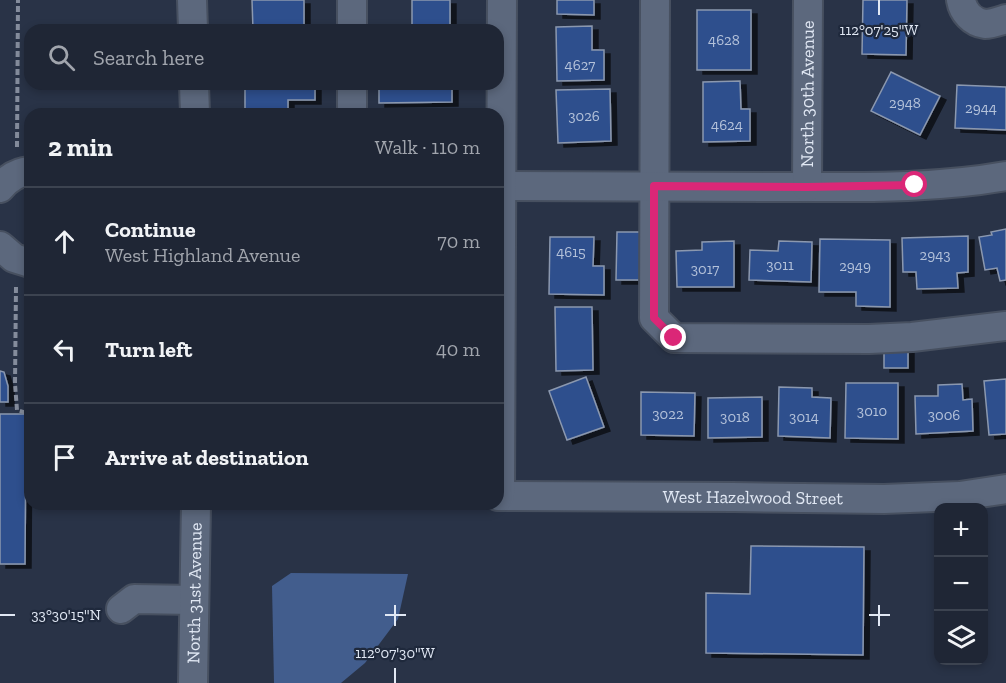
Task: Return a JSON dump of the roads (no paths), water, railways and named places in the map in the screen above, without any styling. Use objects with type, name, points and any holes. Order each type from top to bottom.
[{"type":"street","points":[[192,0],[193,24]]},
{"type":"street","points":[[352,0],[352,24]]},
{"type":"street","points":[[501,0],[501,24]]},
{"type":"street","points":[[655,0],[654,318],[674,338],[869,339],[912,337],[1006,326]]},
{"type":"street","name":"North 30th Avenue","points":[[807,187],[808,0]]},
{"type":"street","points":[[961,0],[962,8],[971,19],[986,24],[1006,19]]},
{"type":"street","points":[[194,90],[195,108]]},
{"type":"street","points":[[352,90],[352,108]]},
{"type":"street","points":[[501,90],[501,108]]},
{"type":"street","points":[[0,188],[7,180],[23,171],[24,164]]},
{"type":"street","points":[[504,186],[915,185],[986,180],[1006,176]]},
{"type":"street","points":[[0,246],[14,258],[23,271]]},
{"type":"street","name":"West Hazelwood Street","points":[[504,496],[733,496],[884,500],[960,496],[1006,489]]},
{"type":"street","name":"North 31st Avenue","points":[[193,683],[196,510]]},
{"type":"street","points":[[121,609],[134,599],[194,600]]}]
